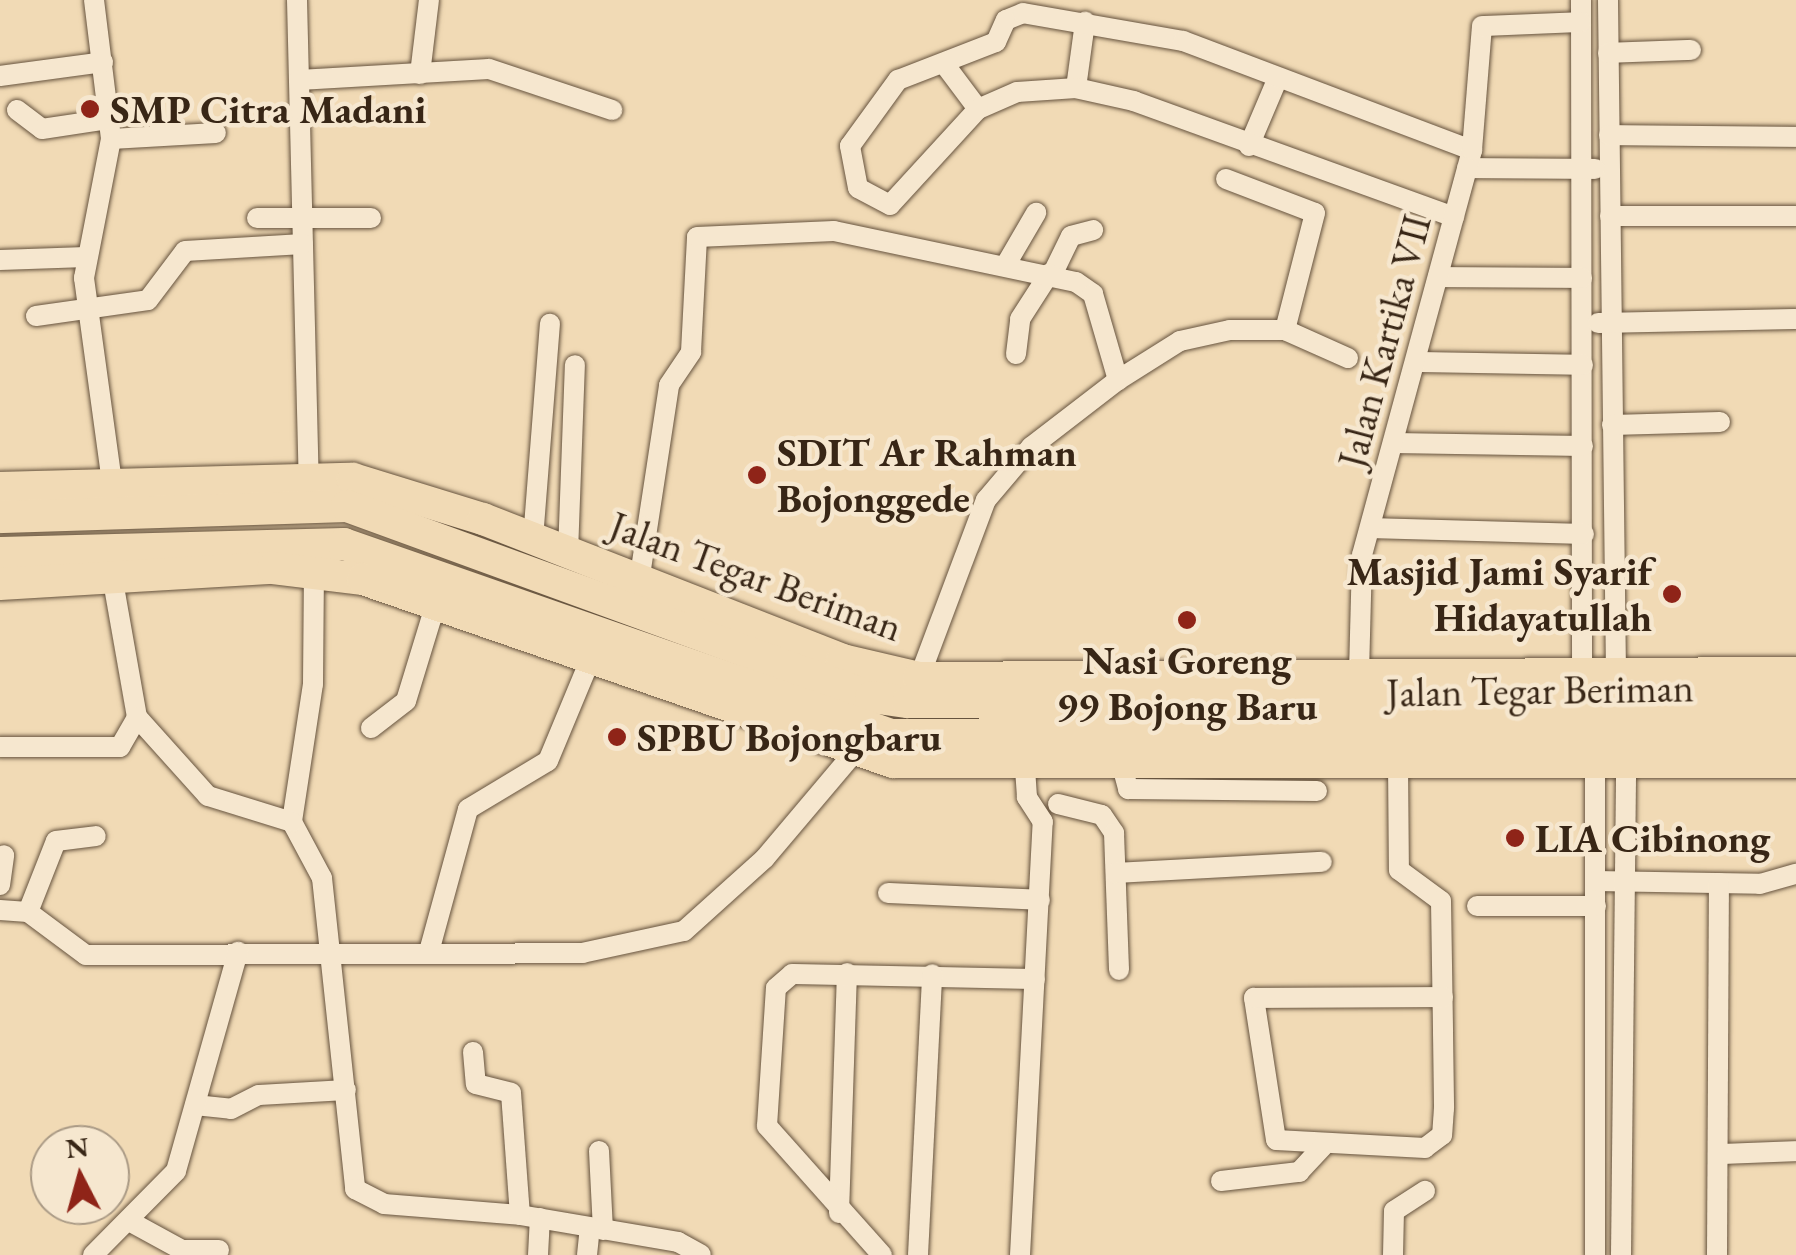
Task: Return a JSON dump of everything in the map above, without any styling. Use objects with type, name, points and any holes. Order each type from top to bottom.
[{"type":"main road","name":"Jalan Tegar Beriman","points":[[0,488],[113,489],[309,475],[395,488],[639,582],[705,620],[871,697],[1010,705],[1337,682],[1582,672],[1796,673]]},
{"type":"main road","name":"Jalan Tegar Beriman","points":[[0,517],[347,506],[705,620],[859,666],[919,678],[1337,682],[1790,737]]},
{"type":"main road","name":"Jalan Tegar Beriman","points":[[0,554],[344,544],[684,678],[853,754],[1018,753],[1322,763],[1610,763],[1790,737]]},
{"type":"main road","points":[[162,550],[212,573]]},
{"type":"main road","name":"Jalan Tegar Beriman","points":[[0,584],[314,569],[590,660],[684,678],[859,727],[1018,753],[1064,766],[1122,766],[1242,777],[1322,763],[1790,737]]},
{"type":"main road","points":[[1010,705],[1018,753]]},
{"type":"street","points":[[94,0],[110,129],[100,228],[86,257],[87,310],[113,489]]},
{"type":"street","points":[[297,0],[309,475]]},
{"type":"street","points":[[420,74],[429,0]]},
{"type":"street","points":[[1581,0],[1582,672]]},
{"type":"street","points":[[1608,0],[1616,672]]},
{"type":"street","points":[[1454,217],[1076,88],[1017,92],[978,110],[900,202],[878,204],[858,188],[849,159],[856,132],[898,80],[924,64],[945,64],[996,42],[1012,15],[1085,22],[1183,41],[1470,159],[1610,170]]},
{"type":"street","points":[[1076,88],[1085,22]]},
{"type":"street","name":"Jalan Kartika VII","points":[[1337,682],[1354,622],[1370,528],[1470,159],[1482,26],[1580,22]]},
{"type":"street","points":[[1608,53],[1691,50]]},
{"type":"street","points":[[0,76],[103,62]]},
{"type":"street","points":[[945,64],[978,110]]},
{"type":"street","points":[[299,80],[489,69],[612,110]]},
{"type":"street","points":[[1249,146],[1277,80]]},
{"type":"street","points":[[18,110],[42,130],[216,133]]},
{"type":"street","points":[[1609,135],[1796,137]]},
{"type":"street","points":[[1226,179],[1315,213],[1285,330]]},
{"type":"street","points":[[1008,261],[1036,213]]},
{"type":"street","points":[[1610,216],[1796,216]]},
{"type":"street","points":[[257,218],[371,218]]},
{"type":"street","points":[[1016,354],[1020,319],[1071,236],[1092,230]]},
{"type":"street","points":[[639,582],[665,402],[691,352],[697,238],[834,231],[1008,261],[1051,274],[1093,294],[1118,380]]},
{"type":"street","points":[[36,316],[148,300],[185,251],[303,244]]},
{"type":"street","points":[[0,260],[86,257]]},
{"type":"street","points":[[1438,277],[1582,278]]},
{"type":"street","points":[[1582,324],[1796,320]]},
{"type":"street","points":[[533,539],[550,324]]},
{"type":"street","points":[[919,678],[986,500],[1031,447],[1118,380],[1180,340],[1285,330],[1348,358]]},
{"type":"street","points":[[1414,362],[1582,364]]},
{"type":"street","points":[[568,553],[575,365]]},
{"type":"street","points":[[1612,425],[1720,422]]},
{"type":"street","points":[[1392,443],[1583,446]]},
{"type":"street","points":[[1370,528],[1584,534]]},
{"type":"street","points":[[292,822],[313,684],[314,569]]},
{"type":"street","points":[[113,581],[137,717],[208,796],[292,822],[313,848],[330,950],[346,1090],[350,1172],[361,1198],[530,1216],[701,1255]]},
{"type":"street","points":[[371,728],[406,701],[435,606]]},
{"type":"street","points":[[1584,618],[1614,617]]},
{"type":"street","points":[[430,948],[468,809],[548,761],[590,660]]},
{"type":"street","points":[[0,747],[120,747],[137,717]]},
{"type":"street","points":[[1018,753],[1027,797],[1043,822],[1020,1255]]},
{"type":"street","points":[[0,910],[28,912],[86,955],[430,948],[582,953],[684,931],[764,858],[853,754]]},
{"type":"street","points":[[1398,763],[1400,870],[1440,893],[1442,997],[1436,1144],[1286,1146],[1271,1130],[1254,998],[1442,997]]},
{"type":"street","points":[[1610,763],[1625,878],[1621,1255]]},
{"type":"street","points":[[1595,1255],[1596,881],[1610,763]]},
{"type":"street","points":[[1043,822],[1058,804],[1064,766]]},
{"type":"street","points":[[1058,804],[1110,823],[1119,970]]},
{"type":"street","points":[[28,912],[56,841],[96,836]]},
{"type":"street","points":[[0,885],[4,855]]},
{"type":"street","points":[[1116,873],[1322,862]]},
{"type":"street","points":[[1596,881],[1625,878],[1719,883],[1796,874]]},
{"type":"street","points":[[1717,1255],[1719,883]]},
{"type":"street","points":[[888,893],[1040,900]]},
{"type":"street","points":[[1477,906],[1596,906]]},
{"type":"street","points":[[130,1220],[176,1170],[238,952]]},
{"type":"street","points":[[882,1255],[781,1149],[763,1103],[781,980],[847,972],[1035,979]]},
{"type":"street","points":[[839,1214],[847,972]]},
{"type":"street","points":[[918,1255],[932,974]]},
{"type":"street","points":[[473,1052],[476,1084],[511,1093],[538,1255]]},
{"type":"street","points":[[196,1104],[231,1109],[259,1095],[346,1090]]},
{"type":"street","points":[[1221,1181],[1299,1172],[1323,1146]]},
{"type":"street","points":[[1719,1154],[1796,1150]]},
{"type":"street","points":[[588,1255],[596,1229],[598,1151]]},
{"type":"street","points":[[1393,1255],[1394,1211],[1425,1192]]},
{"type":"street","points":[[130,1222],[182,1250],[220,1250]]},
{"type":"street","points":[[93,1255],[125,1225]]},
{"type":"place","name":"SMP Citra Madani","points":[[90,109]]},
{"type":"place","name":"SDIT Ar Rahman Bojonggede","points":[[757,475]]},
{"type":"place","name":"Masjid Jami Syarif Hidayatullah","points":[[1672,594]]},
{"type":"place","name":"Nasi Goreng 99 Bojong Baru","points":[[1187,620]]},
{"type":"place","name":"SPBU Bojongbaru","points":[[617,737]]},
{"type":"place","name":"LIA Cibinong","points":[[1515,838]]}]
